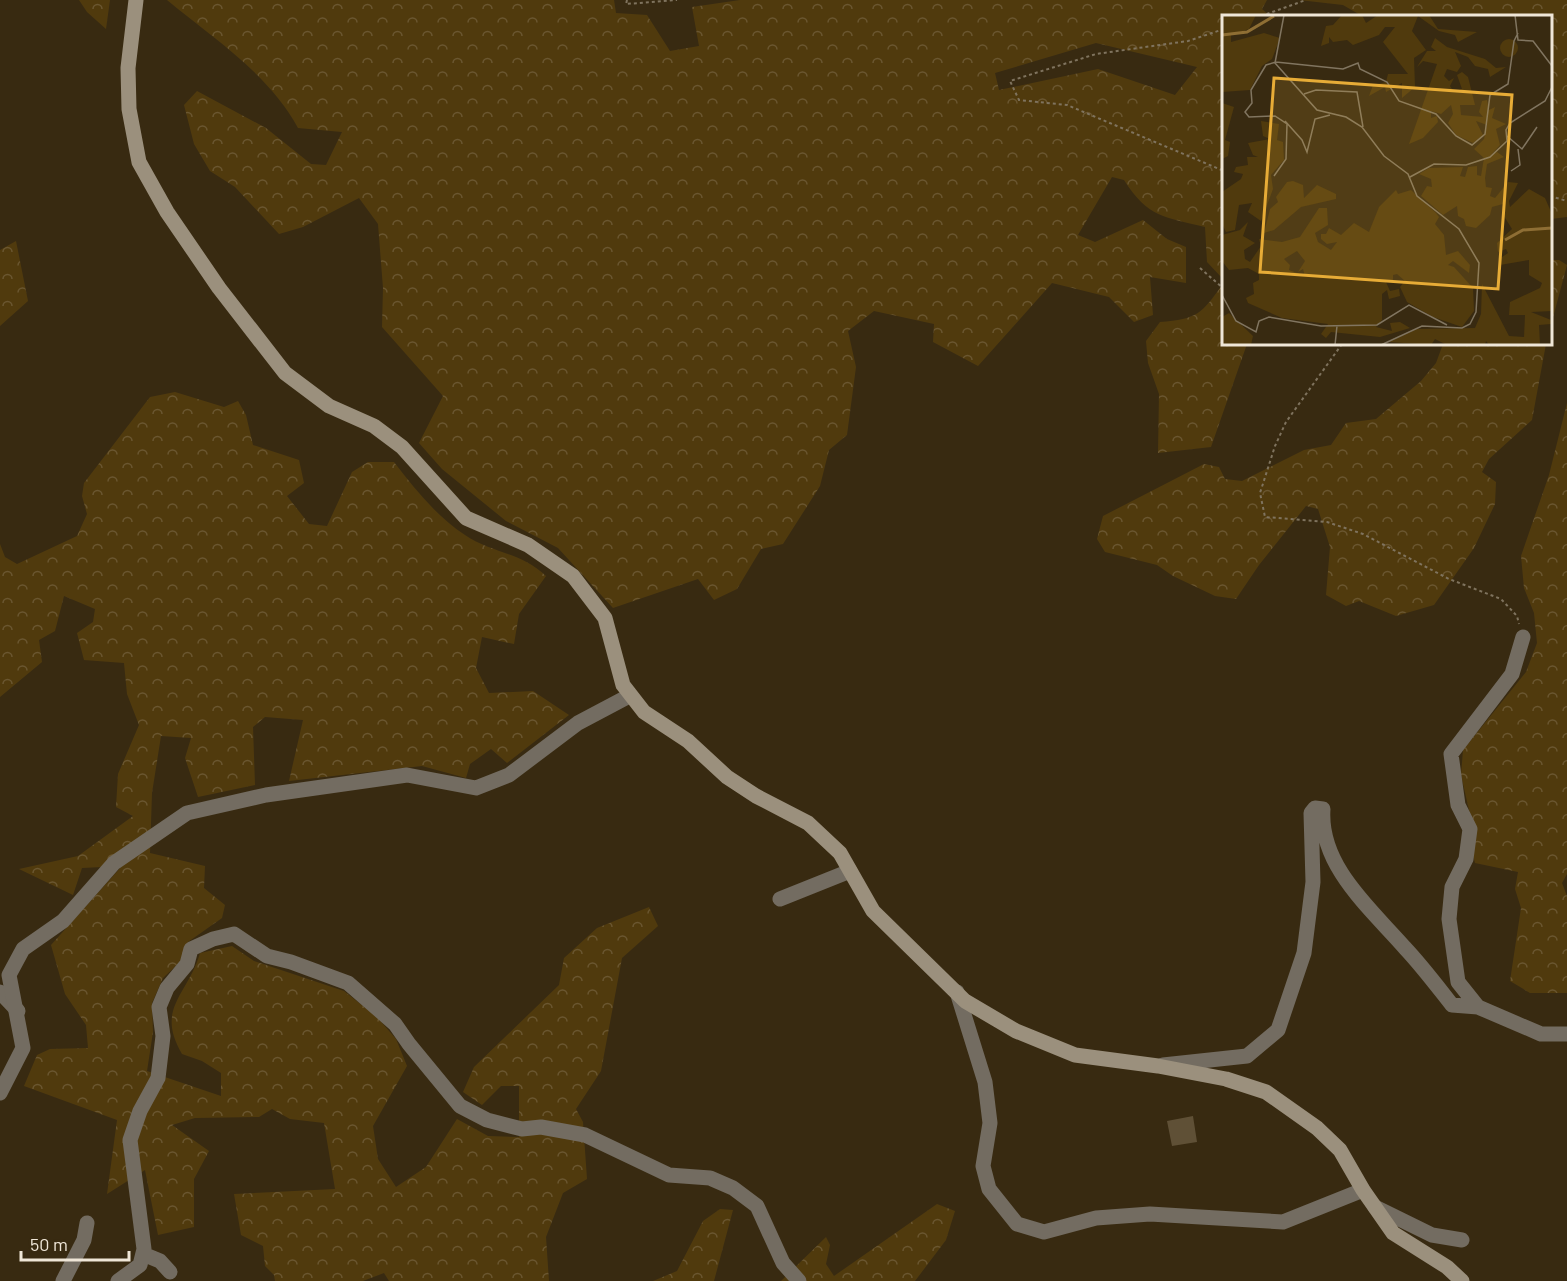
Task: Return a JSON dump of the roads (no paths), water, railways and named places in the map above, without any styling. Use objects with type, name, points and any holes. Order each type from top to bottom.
[{"type":"main road","points":[[136,0],[128,68],[129,109],[139,162],[167,212],[219,288],[285,373],[329,406],[374,426],[402,447],[466,518],[528,545],[573,576],[605,618],[623,685],[629,696],[644,712],[688,741],[727,777],[756,796],[808,823],[840,853],[873,911],[965,1001],[1016,1031],[1075,1055],[1158,1066],[1226,1079],[1266,1092],[1317,1128],[1340,1150],[1363,1190],[1393,1233],[1447,1267],[1462,1281]]},
{"type":"street","points":[[1478,1007],[1458,982],[1449,919],[1452,887],[1466,859],[1470,829],[1458,805],[1451,754],[1512,674],[1523,637]]},
{"type":"street","points":[[0,1093],[23,1048],[18,1011],[9,975],[23,949],[63,921],[114,863],[187,813],[266,795],[407,775],[476,788],[509,775],[578,723],[629,696]]},
{"type":"street","points":[[1158,1066],[1247,1056],[1278,1030],[1305,953],[1313,882],[1311,813],[1315,808],[1323,809],[1327,841],[1350,889],[1406,948],[1452,1005],[1478,1007],[1541,1034],[1567,1035]]},
{"type":"street","points":[[780,899],[850,871]]},
{"type":"street","points":[[118,1281],[140,1265],[142,1254],[130,1140],[140,1111],[158,1078],[163,1035],[159,1007],[166,988],[187,964],[191,949],[213,939],[234,934],[267,956],[291,962],[348,984],[395,1024],[408,1044],[460,1106],[478,1116],[522,1129],[541,1127],[585,1135],[669,1174],[710,1178],[733,1188],[757,1206],[783,1263],[799,1281]]},
{"type":"street","points":[[0,992],[18,1011]]},
{"type":"street","points":[[957,992],[985,1082],[990,1123],[982,1166],[989,1189],[1017,1224],[1044,1232],[1096,1218],[1150,1214],[1283,1222],[1363,1190]]},
{"type":"street","points":[[1375,1207],[1432,1235],[1462,1240]]},
{"type":"street","points":[[63,1281],[84,1240],[87,1223]]},
{"type":"street","points":[[142,1254],[160,1261],[170,1272]]}]
